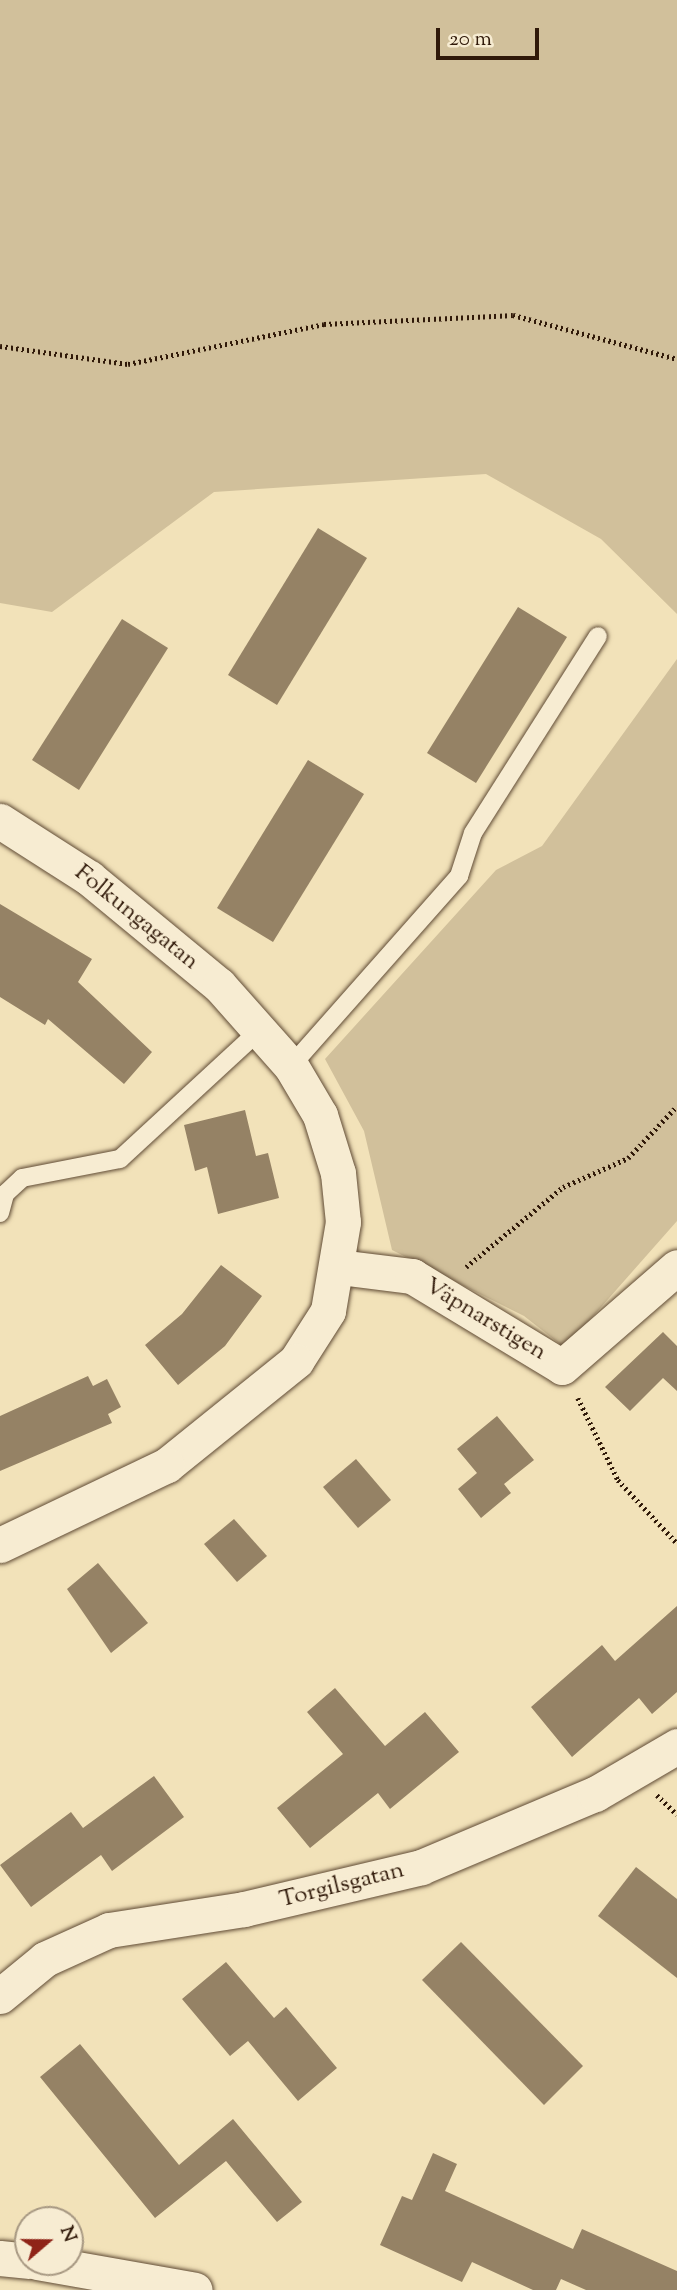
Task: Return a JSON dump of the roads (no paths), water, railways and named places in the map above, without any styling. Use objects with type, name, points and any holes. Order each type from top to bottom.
[{"type":"street","name":"Folkungagatan","points":[[0,821],[89,878],[219,985],[291,1066],[320,1115],[338,1173],[339,1267],[328,1311],[296,1361],[248,1404],[167,1465],[0,1545]]},
{"type":"street","name":"Väpnarstigen","points":[[339,1267],[412,1276],[562,1367],[677,1267]]},
{"type":"street","name":"Torgilsgatan","points":[[0,1996],[45,1959],[109,1930],[244,1909],[421,1867],[595,1794],[677,1745]]},
{"type":"street","points":[[84,2270],[195,2290]]},
{"type":"lane","points":[[291,1066],[460,876],[472,833],[598,636]]},
{"type":"lane","points":[[0,1213],[5,1194],[22,1178],[120,1159],[260,1030]]}]
